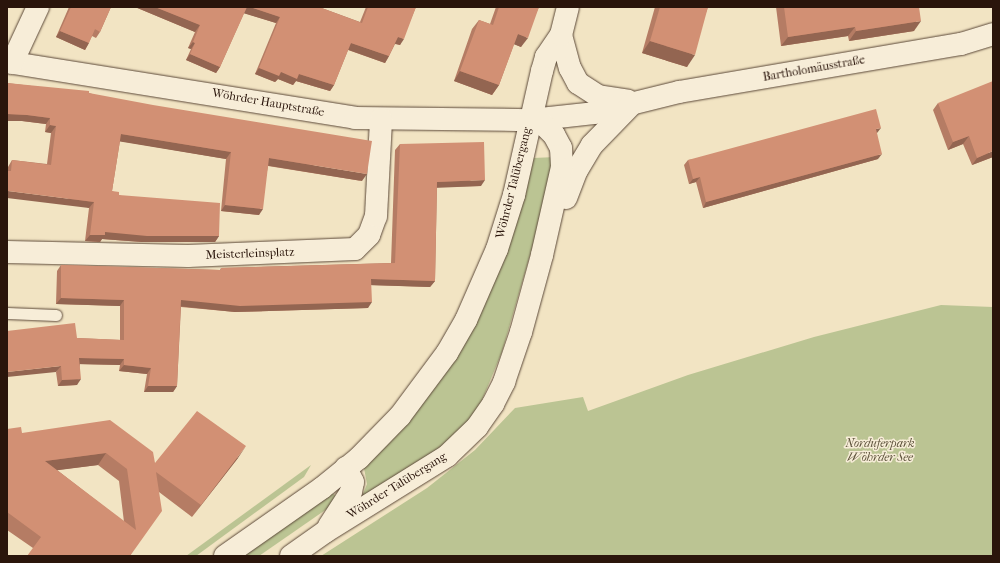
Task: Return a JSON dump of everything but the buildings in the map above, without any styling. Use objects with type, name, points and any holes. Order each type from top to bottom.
[{"type":"street","points":[[10,62],[38,7]]},
{"type":"street","points":[[530,120],[546,57],[561,35],[568,7]]},
{"type":"street","name":"Bartholomäusstraße","points":[[530,120],[594,113],[635,102],[961,44],[993,34]]},
{"type":"street","points":[[561,35],[572,74],[583,88],[598,96],[635,102]]},
{"type":"street","name":"Wöhrder Hauptstraße","points":[[10,62],[355,118],[530,120]]},
{"type":"street","points":[[542,255],[587,152],[605,129],[635,102]]},
{"type":"street","name":"Meisterleinsplatz","points":[[7,252],[188,256],[355,249],[369,235],[376,216],[381,119]]},
{"type":"street","name":"Wöhrder Talübergang","points":[[225,556],[346,468],[400,416],[432,374],[466,320],[486,277],[508,216],[530,120],[550,129],[558,140],[562,153],[562,167],[542,255],[504,382],[477,427],[447,456],[325,532],[291,556]]},
{"type":"street","points":[[325,532],[351,492],[352,482],[346,468]]},
{"type":"lane","points":[[7,313],[56,315]]},
{"type":"green space","points":[[556,157],[551,183],[502,352],[480,405],[467,423],[439,449],[361,499],[367,484],[363,463],[425,398],[533,158]]},
{"type":"green space","name":"Norduferpark Wöhrder See","points":[[941,305],[993,307],[993,556],[321,556],[427,488],[475,450],[515,408],[583,397],[588,411],[688,375],[814,337]]},
{"type":"green space","points":[[311,465],[304,477],[196,556],[186,556]]},
{"type":"green space","points":[[331,492],[337,497],[334,504],[259,556],[241,556]]}]
